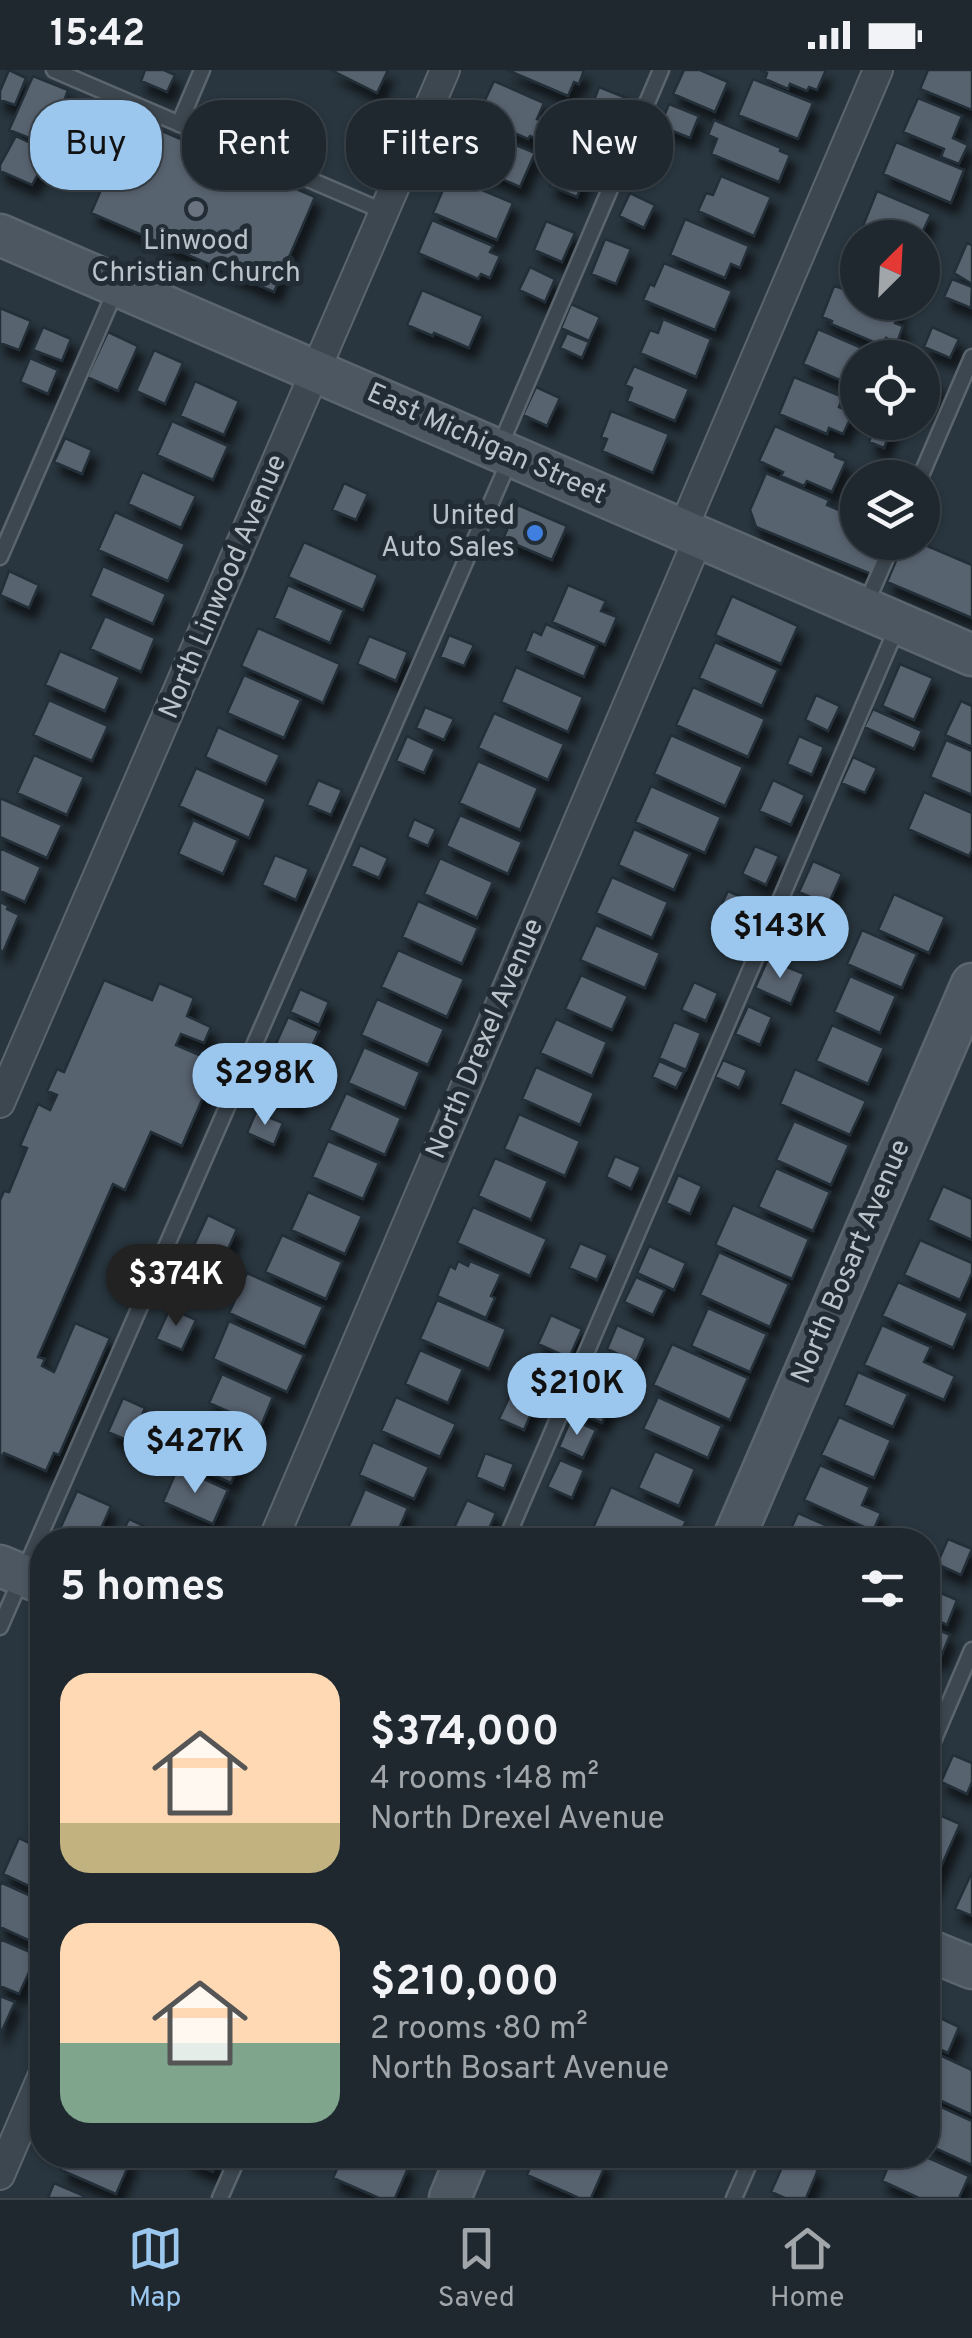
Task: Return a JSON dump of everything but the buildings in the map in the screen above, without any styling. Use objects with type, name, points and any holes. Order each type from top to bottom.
[{"type":"main road","name":"East Michigan Street","points":[[0,235],[972,655]]},
{"type":"main road","name":"North Bosart Avenue","points":[[738,1528],[972,984]]},
{"type":"main road","points":[[940,1955],[972,1968]]},
{"type":"main road","points":[[450,2198],[463,2168]]},
{"type":"street","name":"North Linwood Avenue","points":[[0,1104],[446,70]]},
{"type":"street","name":"North Drexel Avenue","points":[[279,1528],[878,70]]},
{"type":"street","points":[[0,2175],[30,2105]]},
{"type":"lane","points":[[54,70],[385,212]]},
{"type":"lane","points":[[179,124],[202,70]]},
{"type":"lane","points":[[42,1528],[505,453],[661,70]]},
{"type":"lane","points":[[0,556],[117,286]]},
{"type":"lane","points":[[928,460],[972,357]]},
{"type":"lane","points":[[511,1528],[881,616],[890,560]]},
{"type":"lane","points":[[0,1627],[22,1575]]},
{"type":"lane","points":[[940,1726],[972,1650]]},
{"type":"lane","points":[[220,2198],[233,2168]]},
{"type":"lane","points":[[734,2198],[747,2168]]},
{"type":"place","name":"Linwood Christian Church","points":[[196,209]]},
{"type":"place","name":"United Auto Sales","points":[[535,533]]}]
